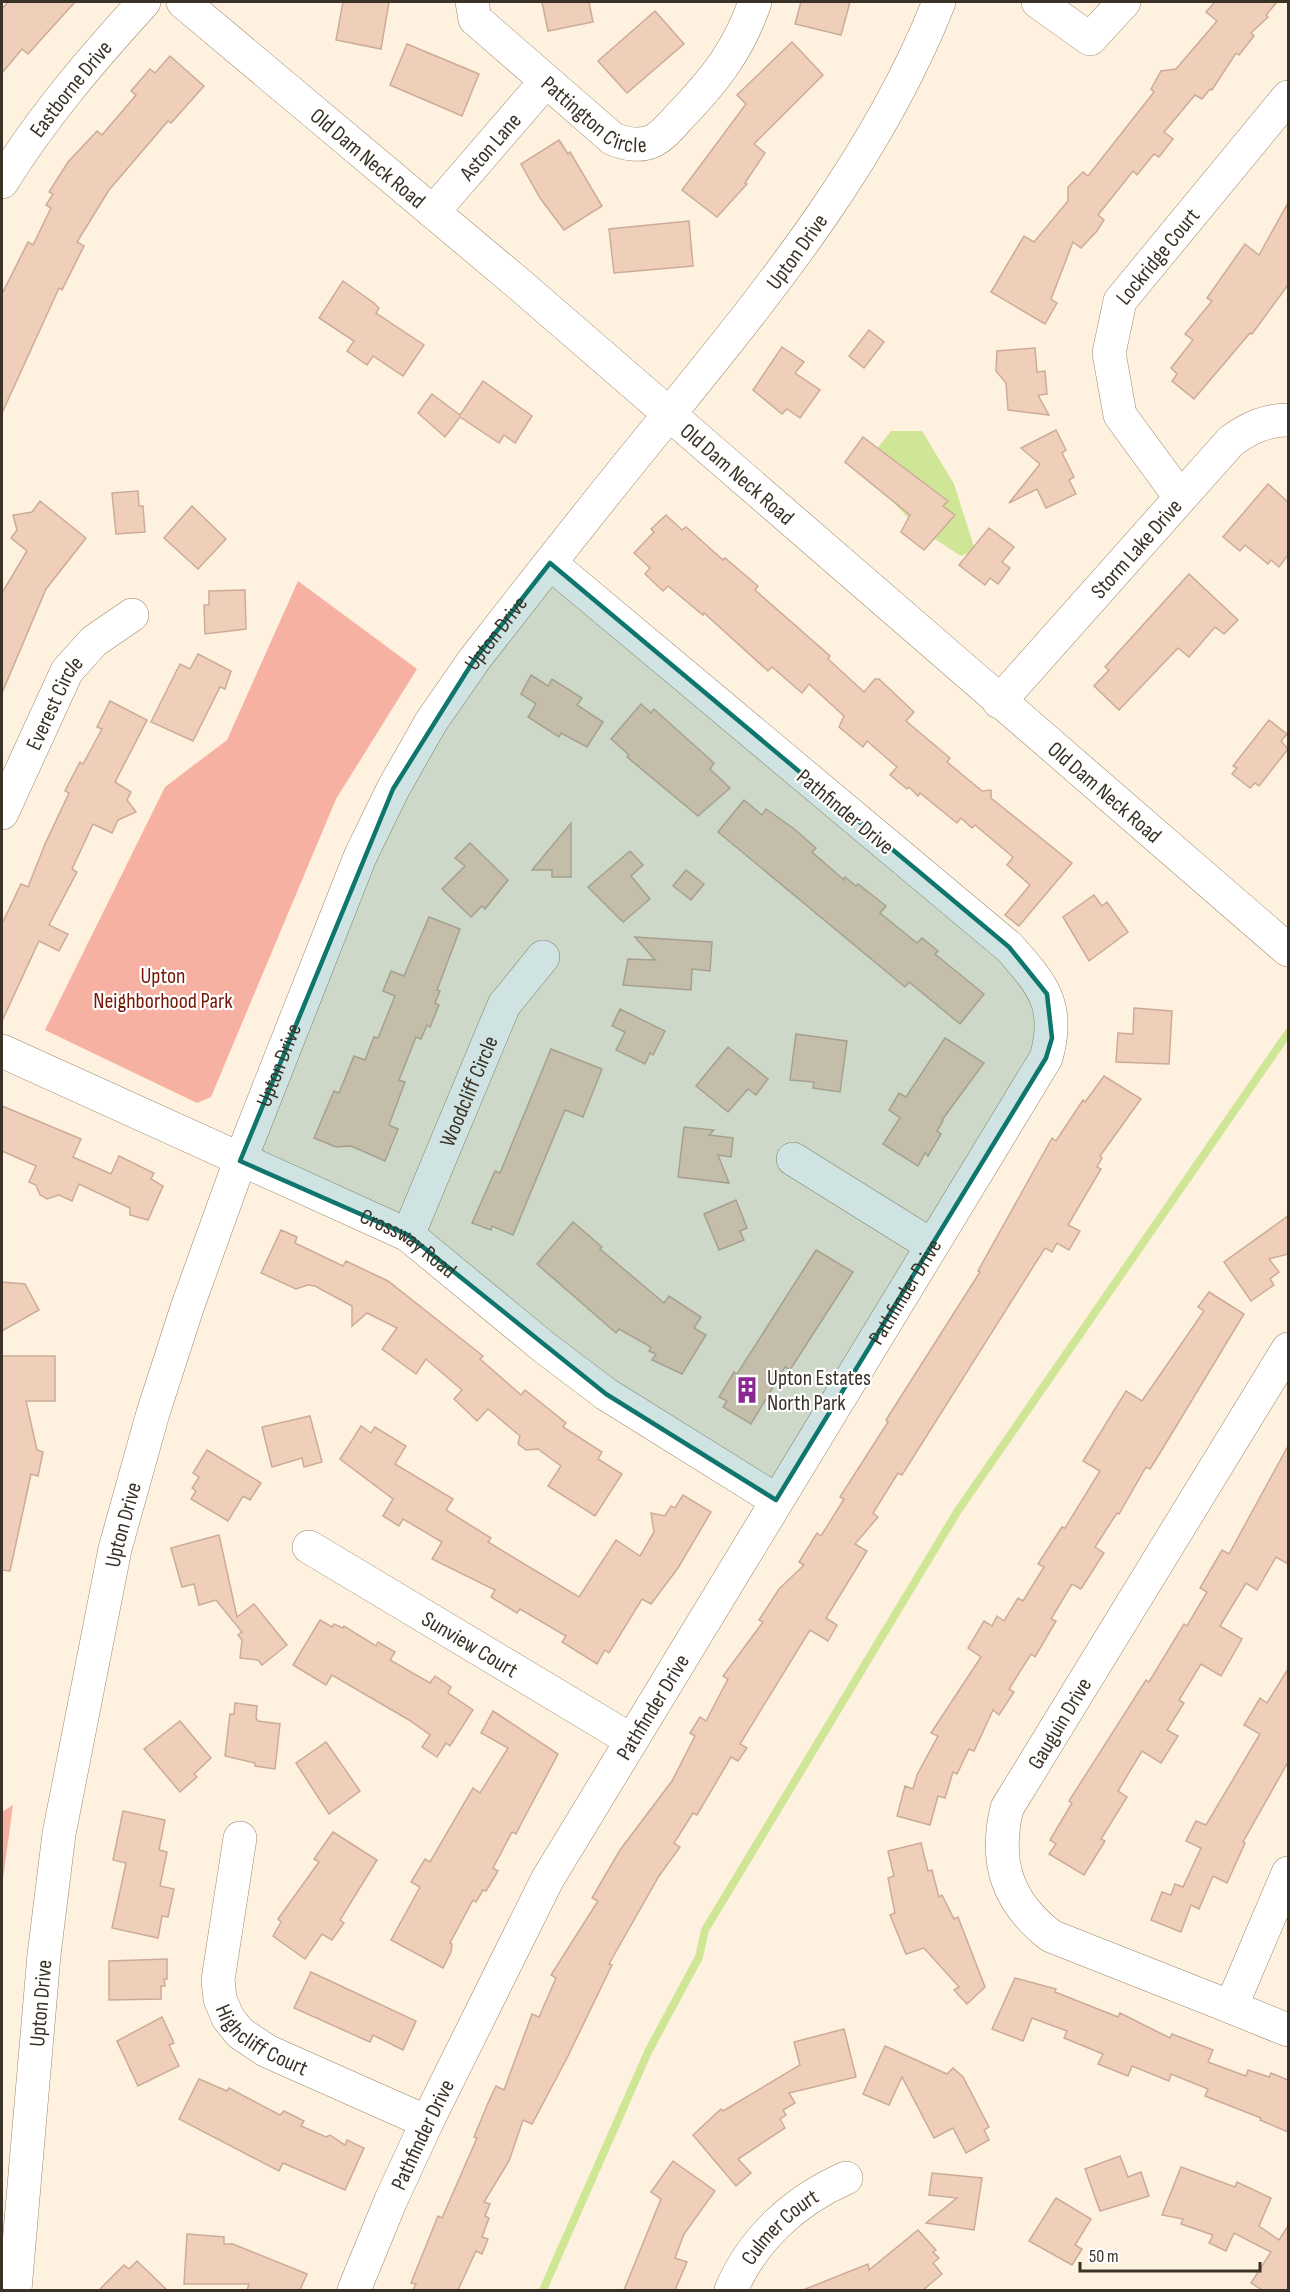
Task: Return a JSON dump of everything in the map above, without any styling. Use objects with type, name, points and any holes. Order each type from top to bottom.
[{"type":"street","name":"Eastborne Drive","points":[[2,182],[30,135],[144,2]]},
{"type":"street","name":"Old Dam Neck Road","points":[[183,2],[433,212],[1288,950]]},
{"type":"street","name":"Pattington Circle","points":[[472,2],[475,19],[613,139],[627,144],[652,141],[663,134],[714,81],[732,54],[755,2]]},
{"type":"street","name":"Upton Drive","points":[[15,2290],[44,1955],[59,1834],[115,1549],[153,1413],[188,1305],[240,1161],[360,857],[393,789],[431,722],[474,660],[778,279],[831,204],[879,126],[916,56],[939,2]]},
{"type":"street","points":[[1038,2],[1090,39],[1124,2]]},
{"type":"street","name":"Aston Lane","points":[[433,212],[546,81]]},
{"type":"street","name":"Lockridge Court","points":[[1180,498],[1120,415],[1109,353],[1120,301],[1288,97]]},
{"type":"street","name":"Storm Lake Drive","points":[[999,702],[1230,441],[1248,429],[1264,423],[1288,420]]},
{"type":"street","name":"Pathfinder Drive","points":[[354,2290],[391,2200],[427,2122],[547,1880],[1046,1059],[1052,1038],[1052,1016],[1047,994],[1033,973],[1009,947],[550,562]]},
{"type":"street","name":"Everest Circle","points":[[2,813],[68,671],[94,641],[132,615]]},
{"type":"street","name":"Woodcliff Circle","points":[[408,1235],[504,1005],[543,957]]},
{"type":"street","name":"Crossway Road","points":[[2,1051],[240,1161],[408,1235],[545,1348],[606,1394],[776,1500]]},
{"type":"street","points":[[793,1159],[931,1245]]},
{"type":"street","name":"Gauguin Drive","points":[[1288,1349],[1007,1808],[1001,1833],[1001,1858],[1006,1877],[1018,1901],[1034,1923],[1051,1936],[1288,2030]]},
{"type":"street","name":"Sunview Court","points":[[309,1547],[631,1740]]},
{"type":"street","name":"Highcliff Court","points":[[240,1838],[218,1980],[220,1999],[228,2018],[240,2033],[267,2051],[427,2122]]},
{"type":"street","points":[[1231,2007],[1288,1873]]},
{"type":"street","name":"Culmer Court","points":[[731,2290],[755,2248],[777,2222],[804,2200],[846,2178]]},
{"type":"highlighted area","points":[[550,563],[1009,947],[1047,994],[1052,1038],[1046,1058],[776,1500],[606,1394],[408,1235],[240,1161],[393,789],[474,660]]},
{"type":"green space","name":"Upton Neighborhood Park","points":[[298,581],[417,669],[336,799],[211,1097],[197,1103],[45,1030],[165,787],[227,740]]},
{"type":"green space","points":[[13,1805],[2,1886],[2,1812]]},
{"type":"shaded area","points":[[891,431],[922,431],[954,484],[975,550],[961,556],[919,529],[869,477],[872,455]]},
{"type":"building","points":[[8,2],[75,2],[28,54],[22,49],[2,73],[2,9]]},
{"type":"building","points":[[343,2],[389,2],[381,49],[336,40]]},
{"type":"building","points":[[542,2],[589,2],[593,22],[548,31]]},
{"type":"building","points":[[801,2],[850,2],[841,35],[795,24]]},
{"type":"building","points":[[1215,2],[1277,2],[1266,15],[1268,17],[1251,33],[1254,36],[1239,55],[1236,53],[1212,90],[1210,89],[1202,99],[1195,95],[1164,132],[1173,139],[1159,157],[1154,154],[1137,175],[1133,171],[1098,215],[1104,220],[1097,231],[1081,248],[1073,242],[1051,299],[1057,303],[1045,324],[991,292],[1024,236],[1034,242],[1068,201],[1068,187],[1083,172],[1088,176],[1154,92],[1151,89],[1161,71],[1176,69],[1217,21],[1206,12]]},
{"type":"building","points":[[655,11],[684,44],[627,93],[598,61]]},
{"type":"building","points":[[792,42],[823,75],[754,144],[765,153],[745,183],[747,184],[717,217],[682,190],[746,104],[737,95]]},
{"type":"building","points":[[407,44],[479,74],[462,116],[390,85]]},
{"type":"building","points":[[170,56],[204,86],[171,123],[168,121],[109,190],[77,242],[84,246],[62,290],[59,288],[2,413],[2,294],[28,242],[33,245],[51,208],[46,205],[53,194],[49,192],[68,162],[97,131],[102,135],[136,95],[131,91],[150,69],[155,73]]},
{"type":"building","points":[[559,140],[568,154],[570,152],[602,206],[564,230],[540,198],[521,164]]},
{"type":"building","points":[[1288,203],[1288,285],[1252,334],[1250,333],[1194,399],[1172,381],[1177,374],[1171,368],[1193,340],[1185,334],[1212,301],[1207,298],[1245,244],[1259,255]]},
{"type":"building","points":[[689,221],[693,266],[614,273],[609,229]]},
{"type":"building","points":[[343,281],[374,303],[379,308],[376,313],[424,345],[403,376],[373,356],[367,365],[347,351],[354,341],[319,318]]},
{"type":"building","points":[[869,330],[884,342],[864,368],[849,356]]},
{"type":"building","points":[[782,347],[804,362],[795,373],[820,390],[800,418],[787,409],[782,414],[753,390]]},
{"type":"building","points":[[1035,348],[1037,372],[1045,371],[1047,394],[1038,395],[1049,415],[1008,410],[1006,383],[996,371],[997,351]]},
{"type":"building","points":[[483,381],[532,416],[515,443],[504,435],[499,443],[460,417],[445,437],[418,413],[432,394],[460,415]]},
{"type":"building","points":[[1056,430],[1066,450],[1062,453],[1074,477],[1069,480],[1076,494],[1046,508],[1037,489],[1009,503],[1040,464],[1021,448]]},
{"type":"building","points":[[863,437],[948,501],[943,506],[955,515],[924,550],[901,532],[910,515],[845,462]]},
{"type":"building","points":[[1268,484],[1288,502],[1288,555],[1279,567],[1271,560],[1268,564],[1245,545],[1240,551],[1223,537]]},
{"type":"building","points":[[138,491],[139,506],[143,506],[145,532],[116,534],[112,493]]},
{"type":"building","points":[[40,501],[86,538],[46,589],[2,693],[2,593],[27,551],[11,538],[17,530],[13,515],[32,512]]},
{"type":"building","points":[[192,506],[226,539],[198,569],[164,538]]},
{"type":"building","points":[[666,515],[682,530],[686,527],[723,560],[725,558],[758,586],[755,590],[830,656],[828,659],[864,692],[875,679],[879,679],[914,712],[906,721],[950,758],[947,762],[982,791],[991,790],[991,798],[1072,863],[1019,926],[1005,915],[1030,885],[1007,865],[1013,857],[975,825],[972,828],[961,818],[957,823],[920,793],[918,796],[909,787],[907,789],[890,775],[897,767],[867,741],[863,747],[839,727],[844,716],[809,684],[802,693],[772,667],[768,671],[704,613],[703,615],[668,586],[663,591],[645,574],[650,568],[634,553],[654,532],[651,529]]},
{"type":"building","points":[[989,528],[1014,547],[1002,562],[1010,568],[998,584],[990,578],[985,585],[959,565]]},
{"type":"building","points":[[1189,574],[1238,620],[1224,634],[1215,627],[1189,657],[1178,648],[1119,710],[1094,686],[1109,670],[1105,667]]},
{"type":"building","points":[[245,590],[246,629],[205,634],[204,605],[209,605],[209,591]]},
{"type":"building","points":[[198,654],[231,671],[225,689],[220,687],[193,741],[151,722],[180,664],[190,669]]},
{"type":"building","points":[[531,675],[548,686],[552,679],[582,698],[577,705],[603,722],[587,747],[561,733],[559,737],[528,717],[536,704],[521,694]]},
{"type":"building","points":[[110,701],[147,720],[115,782],[131,792],[127,800],[136,812],[118,820],[112,833],[93,824],[72,869],[77,872],[49,925],[68,934],[59,951],[39,941],[2,1021],[2,924],[21,884],[28,887],[69,793],[65,791],[80,762],[83,764],[102,729],[97,727]]},
{"type":"building","points":[[641,704],[651,713],[654,709],[714,763],[710,769],[730,788],[698,816],[627,757],[629,755],[611,739]]},
{"type":"building","points":[[1269,720],[1287,734],[1281,741],[1288,749],[1259,786],[1255,783],[1250,788],[1232,774],[1237,768],[1233,766]]},
{"type":"building","points":[[744,800],[762,815],[766,809],[793,828],[816,848],[812,852],[844,880],[845,877],[856,886],[858,884],[886,906],[880,913],[917,943],[922,938],[938,951],[935,954],[984,994],[960,1024],[909,982],[905,987],[718,832]]},
{"type":"building","points":[[571,823],[571,877],[552,877],[552,870],[532,870]]},
{"type":"building","points":[[470,843],[508,880],[485,909],[482,906],[471,917],[442,889],[465,866],[455,858]]},
{"type":"building","points":[[630,851],[643,865],[631,876],[650,899],[623,922],[588,887]]},
{"type":"building","points":[[686,870],[704,884],[691,900],[673,886]]},
{"type":"building","points":[[1094,895],[1102,906],[1107,902],[1128,932],[1089,961],[1063,917]]},
{"type":"building","points":[[429,917],[460,929],[437,990],[440,991],[435,1003],[439,1005],[430,1027],[427,1025],[421,1039],[416,1037],[399,1080],[405,1082],[389,1125],[398,1129],[385,1161],[351,1146],[336,1147],[314,1138],[334,1091],[339,1093],[354,1056],[365,1060],[374,1037],[378,1038],[395,996],[383,991],[391,971],[404,976]]},
{"type":"building","points":[[635,937],[712,942],[710,971],[692,969],[691,990],[623,985],[628,959],[655,960]]},
{"type":"building","points":[[1134,1008],[1172,1011],[1169,1064],[1116,1062],[1118,1033],[1133,1034]]},
{"type":"building","points":[[620,1009],[665,1031],[653,1055],[650,1053],[645,1064],[616,1050],[625,1032],[612,1026]]},
{"type":"building","points":[[796,1034],[847,1041],[840,1092],[813,1088],[814,1082],[790,1080]]},
{"type":"building","points":[[945,1038],[984,1063],[942,1120],[937,1131],[941,1134],[928,1156],[925,1153],[918,1166],[883,1144],[900,1118],[889,1110],[899,1093],[906,1097]]},
{"type":"building","points":[[728,1047],[768,1079],[756,1095],[748,1089],[728,1112],[696,1086]]},
{"type":"building","points":[[551,1049],[602,1069],[583,1117],[565,1110],[513,1235],[492,1226],[491,1230],[472,1223],[495,1171],[500,1173]]},
{"type":"building","points":[[1104,1076],[1141,1099],[1100,1156],[1102,1158],[1097,1167],[1101,1169],[1068,1225],[1080,1231],[1069,1250],[1057,1243],[1052,1252],[1045,1248],[902,1475],[898,1473],[873,1513],[878,1517],[855,1544],[867,1551],[826,1618],[837,1625],[828,1641],[810,1630],[740,1744],[747,1748],[738,1761],[731,1757],[697,1815],[693,1813],[674,1843],[680,1847],[659,1876],[609,1964],[612,1965],[566,2060],[532,2124],[523,2120],[509,2161],[484,2202],[490,2204],[485,2216],[489,2218],[482,2237],[488,2239],[482,2254],[476,2251],[458,2290],[413,2290],[416,2284],[411,2283],[438,2216],[442,2218],[477,2138],[474,2137],[488,2103],[496,2086],[504,2090],[532,2014],[539,2017],[556,1978],[551,1975],[598,1901],[592,1898],[620,1850],[672,1781],[695,1736],[690,1733],[700,1717],[706,1721],[728,1679],[723,1676],[763,1622],[759,1620],[779,1589],[804,1565],[799,1562],[817,1533],[821,1536],[844,1499],[840,1497],[888,1422],[886,1420],[980,1272],[978,1271],[1052,1138],[1056,1141],[1083,1100],[1085,1102]]},
{"type":"building","points":[[2,1106],[81,1139],[73,1157],[111,1174],[119,1156],[154,1173],[151,1179],[163,1186],[148,1220],[130,1215],[130,1208],[79,1184],[72,1201],[59,1195],[47,1199],[40,1195],[36,1185],[29,1182],[36,1166],[2,1151]]},
{"type":"building","points":[[684,1127],[714,1130],[709,1135],[733,1138],[731,1157],[718,1155],[729,1183],[678,1177]]},
{"type":"building","points":[[736,1200],[747,1228],[740,1231],[744,1240],[719,1250],[704,1214]]},
{"type":"building","points":[[1288,1216],[1288,1254],[1269,1259],[1279,1272],[1270,1279],[1274,1285],[1251,1301],[1224,1262]]},
{"type":"building","points":[[573,1222],[602,1247],[600,1249],[664,1303],[669,1296],[701,1317],[694,1328],[706,1335],[682,1374],[652,1360],[656,1354],[649,1351],[651,1347],[619,1329],[616,1333],[537,1264]]},
{"type":"building","points":[[281,1230],[297,1237],[295,1243],[343,1266],[346,1261],[388,1281],[483,1356],[480,1359],[521,1395],[525,1390],[566,1423],[563,1427],[602,1452],[598,1459],[622,1474],[595,1516],[548,1486],[561,1466],[538,1449],[526,1450],[518,1444],[520,1436],[488,1409],[477,1421],[454,1399],[462,1390],[426,1359],[416,1374],[382,1349],[397,1328],[367,1313],[352,1326],[352,1306],[315,1286],[308,1285],[296,1289],[261,1273]]},
{"type":"building","points":[[816,1250],[853,1272],[790,1370],[785,1367],[751,1424],[723,1407],[727,1401],[719,1397],[734,1372],[737,1374]]},
{"type":"building","points":[[2,1282],[25,1284],[39,1310],[2,1331]]},
{"type":"building","points":[[1209,1292],[1244,1314],[1150,1469],[1146,1467],[1119,1514],[1117,1513],[1095,1547],[1104,1553],[1081,1589],[1072,1584],[1051,1619],[1056,1621],[1035,1657],[1031,1654],[1009,1689],[1014,1692],[999,1715],[993,1710],[974,1751],[969,1749],[957,1774],[953,1772],[945,1798],[938,1796],[930,1825],[897,1816],[905,1786],[913,1789],[917,1775],[938,1736],[931,1733],[981,1657],[968,1648],[984,1621],[992,1626],[997,1616],[1004,1621],[1018,1598],[1023,1601],[1044,1567],[1038,1564],[1062,1527],[1065,1528],[1100,1471],[1083,1461],[1126,1391],[1142,1401],[1204,1311],[1198,1307]]},
{"type":"building","points":[[2,1356],[55,1356],[55,1401],[26,1401],[37,1450],[43,1452],[38,1476],[31,1474],[10,1571],[2,1570]]},
{"type":"building","points":[[310,1416],[322,1462],[304,1467],[302,1458],[272,1467],[262,1427]]},
{"type":"building","points":[[361,1426],[371,1433],[375,1427],[406,1446],[395,1464],[453,1499],[446,1510],[491,1538],[488,1542],[579,1597],[616,1540],[640,1556],[654,1532],[651,1513],[665,1516],[671,1506],[675,1508],[683,1495],[711,1512],[678,1568],[651,1604],[642,1599],[609,1653],[605,1650],[597,1664],[562,1642],[566,1636],[520,1609],[517,1613],[491,1597],[495,1590],[432,1559],[442,1542],[403,1519],[399,1526],[383,1516],[393,1499],[340,1459]]},
{"type":"building","points":[[1288,1446],[1288,1564],[1276,1557],[1257,1590],[1246,1583],[1220,1626],[1242,1639],[1221,1676],[1201,1664],[1179,1700],[1184,1703],[1167,1730],[1178,1736],[1161,1763],[1142,1751],[1118,1791],[1127,1797],[1101,1839],[1105,1841],[1084,1875],[1049,1854],[1056,1844],[1050,1840],[1072,1803],[1069,1801],[1146,1680],[1149,1682],[1184,1624],[1187,1626],[1207,1592],[1200,1588],[1222,1550],[1229,1554]]},
{"type":"building","points":[[207,1450],[261,1483],[250,1500],[243,1496],[228,1521],[191,1499],[196,1491],[192,1488],[199,1477],[193,1473]]},
{"type":"building","points":[[219,1535],[237,1617],[254,1604],[287,1645],[262,1665],[258,1660],[240,1658],[242,1640],[238,1635],[242,1632],[216,1600],[199,1605],[194,1584],[182,1587],[171,1548]]},
{"type":"building","points":[[320,1620],[332,1627],[334,1624],[343,1628],[344,1626],[376,1646],[378,1642],[395,1652],[390,1660],[430,1683],[435,1676],[451,1687],[448,1693],[473,1710],[450,1746],[446,1743],[437,1757],[422,1747],[430,1735],[409,1720],[332,1675],[326,1685],[293,1665]]},
{"type":"building","points":[[1288,1669],[1288,1762],[1243,1842],[1245,1843],[1227,1883],[1213,1876],[1199,1909],[1191,1905],[1181,1932],[1151,1920],[1162,1892],[1171,1895],[1175,1884],[1183,1887],[1201,1848],[1186,1841],[1196,1821],[1206,1825],[1260,1734],[1244,1725],[1260,1698],[1267,1703]]},
{"type":"building","points":[[235,1703],[257,1706],[258,1721],[280,1724],[275,1769],[255,1766],[255,1763],[225,1756],[230,1714],[234,1714]]},
{"type":"building","points":[[493,1711],[558,1754],[516,1834],[512,1832],[493,1868],[498,1871],[486,1891],[483,1890],[476,1902],[473,1900],[450,1943],[452,1944],[451,1952],[443,1968],[391,1940],[420,1887],[411,1882],[425,1859],[430,1862],[473,1788],[480,1793],[508,1748],[481,1733]]},
{"type":"building","points":[[180,1721],[211,1758],[194,1774],[197,1777],[180,1792],[144,1749]]},
{"type":"building","points":[[326,1742],[360,1791],[329,1814],[296,1763]]},
{"type":"building","points":[[123,1811],[165,1820],[159,1850],[167,1852],[160,1886],[174,1889],[168,1917],[162,1916],[158,1938],[112,1928],[126,1863],[113,1860]]},
{"type":"building","points":[[333,1832],[377,1860],[340,1920],[344,1923],[332,1940],[322,1934],[305,1959],[273,1936],[281,1922],[278,1919],[319,1862],[314,1859]]},
{"type":"building","points":[[921,1843],[928,1871],[932,1870],[939,1897],[942,1895],[954,1919],[958,1917],[985,1987],[967,2004],[954,1990],[959,1987],[924,1948],[906,1954],[890,1915],[895,1913],[888,1878],[894,1876],[888,1851]]},
{"type":"building","points":[[167,1959],[167,1979],[164,1979],[165,1986],[161,1986],[161,1999],[109,2000],[109,1961]]},
{"type":"building","points":[[311,1972],[416,2021],[403,2050],[373,2035],[370,2042],[294,2008]]},
{"type":"building","points":[[1015,1978],[1056,1989],[1055,1992],[1118,2017],[1120,2013],[1170,2038],[1172,2034],[1213,2050],[1208,2062],[1246,2076],[1248,2070],[1269,2077],[1271,2073],[1288,2080],[1288,2132],[1260,2120],[1261,2118],[1205,2096],[1208,2089],[1171,2074],[1169,2081],[1132,2066],[1128,2076],[1098,2064],[1103,2054],[1064,2038],[1067,2031],[1032,2018],[1023,2041],[992,2029]]},
{"type":"building","points":[[162,2017],[174,2043],[169,2045],[179,2066],[138,2086],[117,2041]]},
{"type":"building","points":[[844,2029],[856,2077],[789,2093],[795,2103],[783,2110],[786,2115],[780,2119],[785,2128],[738,2159],[751,2173],[736,2186],[693,2135],[721,2109],[723,2111],[800,2065],[794,2042]]},
{"type":"building","points":[[885,2046],[947,2074],[953,2068],[963,2077],[989,2127],[984,2130],[989,2140],[966,2153],[953,2128],[934,2138],[902,2077],[889,2105],[863,2094]]},
{"type":"building","points":[[199,2079],[227,2091],[229,2088],[280,2115],[284,2111],[304,2121],[301,2126],[326,2137],[330,2135],[345,2145],[347,2140],[364,2148],[345,2190],[283,2163],[279,2171],[179,2119]]},
{"type":"building","points":[[1120,2156],[1128,2177],[1141,2172],[1149,2196],[1100,2211],[1085,2169]]},
{"type":"building","points":[[673,2161],[715,2191],[684,2234],[675,2258],[687,2262],[675,2290],[624,2290],[661,2199],[651,2192]]},
{"type":"building","points":[[1181,2167],[1235,2187],[1237,2182],[1271,2198],[1259,2226],[1279,2240],[1288,2226],[1288,2290],[1262,2290],[1251,2283],[1271,2252],[1234,2233],[1226,2251],[1209,2243],[1213,2235],[1181,2224],[1183,2219],[1162,2215]]},
{"type":"building","points":[[932,2173],[982,2178],[974,2230],[926,2223],[957,2198],[929,2195]]},
{"type":"building","points":[[1056,2198],[1091,2219],[1075,2245],[1082,2249],[1072,2265],[1029,2241]]},
{"type":"building","points":[[918,2230],[936,2250],[933,2252],[939,2258],[933,2263],[942,2274],[923,2290],[803,2290],[868,2264],[869,2270]]},
{"type":"building","points":[[187,2234],[224,2237],[224,2244],[233,2244],[307,2274],[300,2290],[247,2290],[249,2284],[184,2284]]},
{"type":"building","points":[[137,2261],[167,2290],[99,2290],[124,2265],[129,2269]]},
{"type":"waterway","points":[[543,2290],[648,2052],[699,1957],[705,1930],[957,1512],[1288,1033]]},
{"type":"place","name":"Upton Estates North Park","points":[[747,1390]]}]
